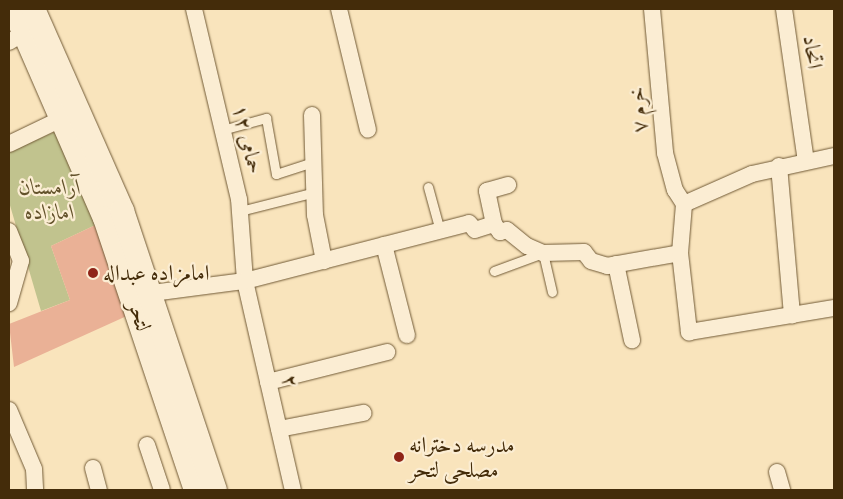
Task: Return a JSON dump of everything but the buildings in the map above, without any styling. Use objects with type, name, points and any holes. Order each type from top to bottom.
[{"type":"street","name":"لتحر","points":[[14,9],[17,37],[64,118],[144,296]]},
{"type":"street","name":"لتحر","points":[[32,9],[122,211],[144,296],[175,398],[196,490]]},
{"type":"street","name":"حمامی ۱۲","points":[[194,9],[240,211],[245,281]]},
{"type":"street","points":[[340,9],[368,130]]},
{"type":"street","name":"خرم ۷","points":[[652,9],[665,153],[675,190],[684,204]]},
{"type":"street","name":"اتحاد","points":[[784,9],[806,161]]},
{"type":"street","points":[[312,114],[312,162],[324,261]]},
{"type":"street","points":[[9,144],[64,118]]},
{"type":"street","points":[[834,156],[779,166],[726,183],[684,204],[680,253],[689,332],[834,308]]},
{"type":"street","points":[[779,166],[792,315]]},
{"type":"street","points":[[508,185],[487,191],[494,224],[500,232],[508,230],[526,246],[543,252],[584,252],[591,261],[616,264],[680,253]]},
{"type":"street","points":[[144,296],[245,281],[469,223],[475,230],[494,224]]},
{"type":"street","points":[[9,231],[22,261],[9,302]]},
{"type":"street","points":[[384,245],[407,335]]},
{"type":"street","points":[[616,264],[632,340]]},
{"type":"street","name":"۲","points":[[245,281],[293,490]]},
{"type":"street","points":[[268,382],[387,352]]},
{"type":"street","name":"لتحر","points":[[175,398],[215,490]]},
{"type":"street","points":[[279,429],[363,413]]},
{"type":"street","points":[[11,420],[34,469],[35,490]]},
{"type":"street","points":[[147,445],[162,490]]},
{"type":"street","points":[[93,468],[99,490]]},
{"type":"street","points":[[777,472],[782,490]]},
{"type":"lane","points":[[222,130],[266,118],[276,174],[312,162]]},
{"type":"lane","points":[[428,187],[440,231]]},
{"type":"lane","points":[[240,211],[315,192]]},
{"type":"lane","points":[[494,271],[543,252],[552,292]]},
{"type":"green space","name":"آرامستان امازاده","points":[[63,128],[104,221],[51,246],[70,300],[41,311],[9,202],[9,152]]},
{"type":"place","name":"امامزاده عبداله","points":[[93,273]]},
{"type":"place","name":"مدرسه دخترانه مصلحی لتحر","points":[[399,457]]}]
